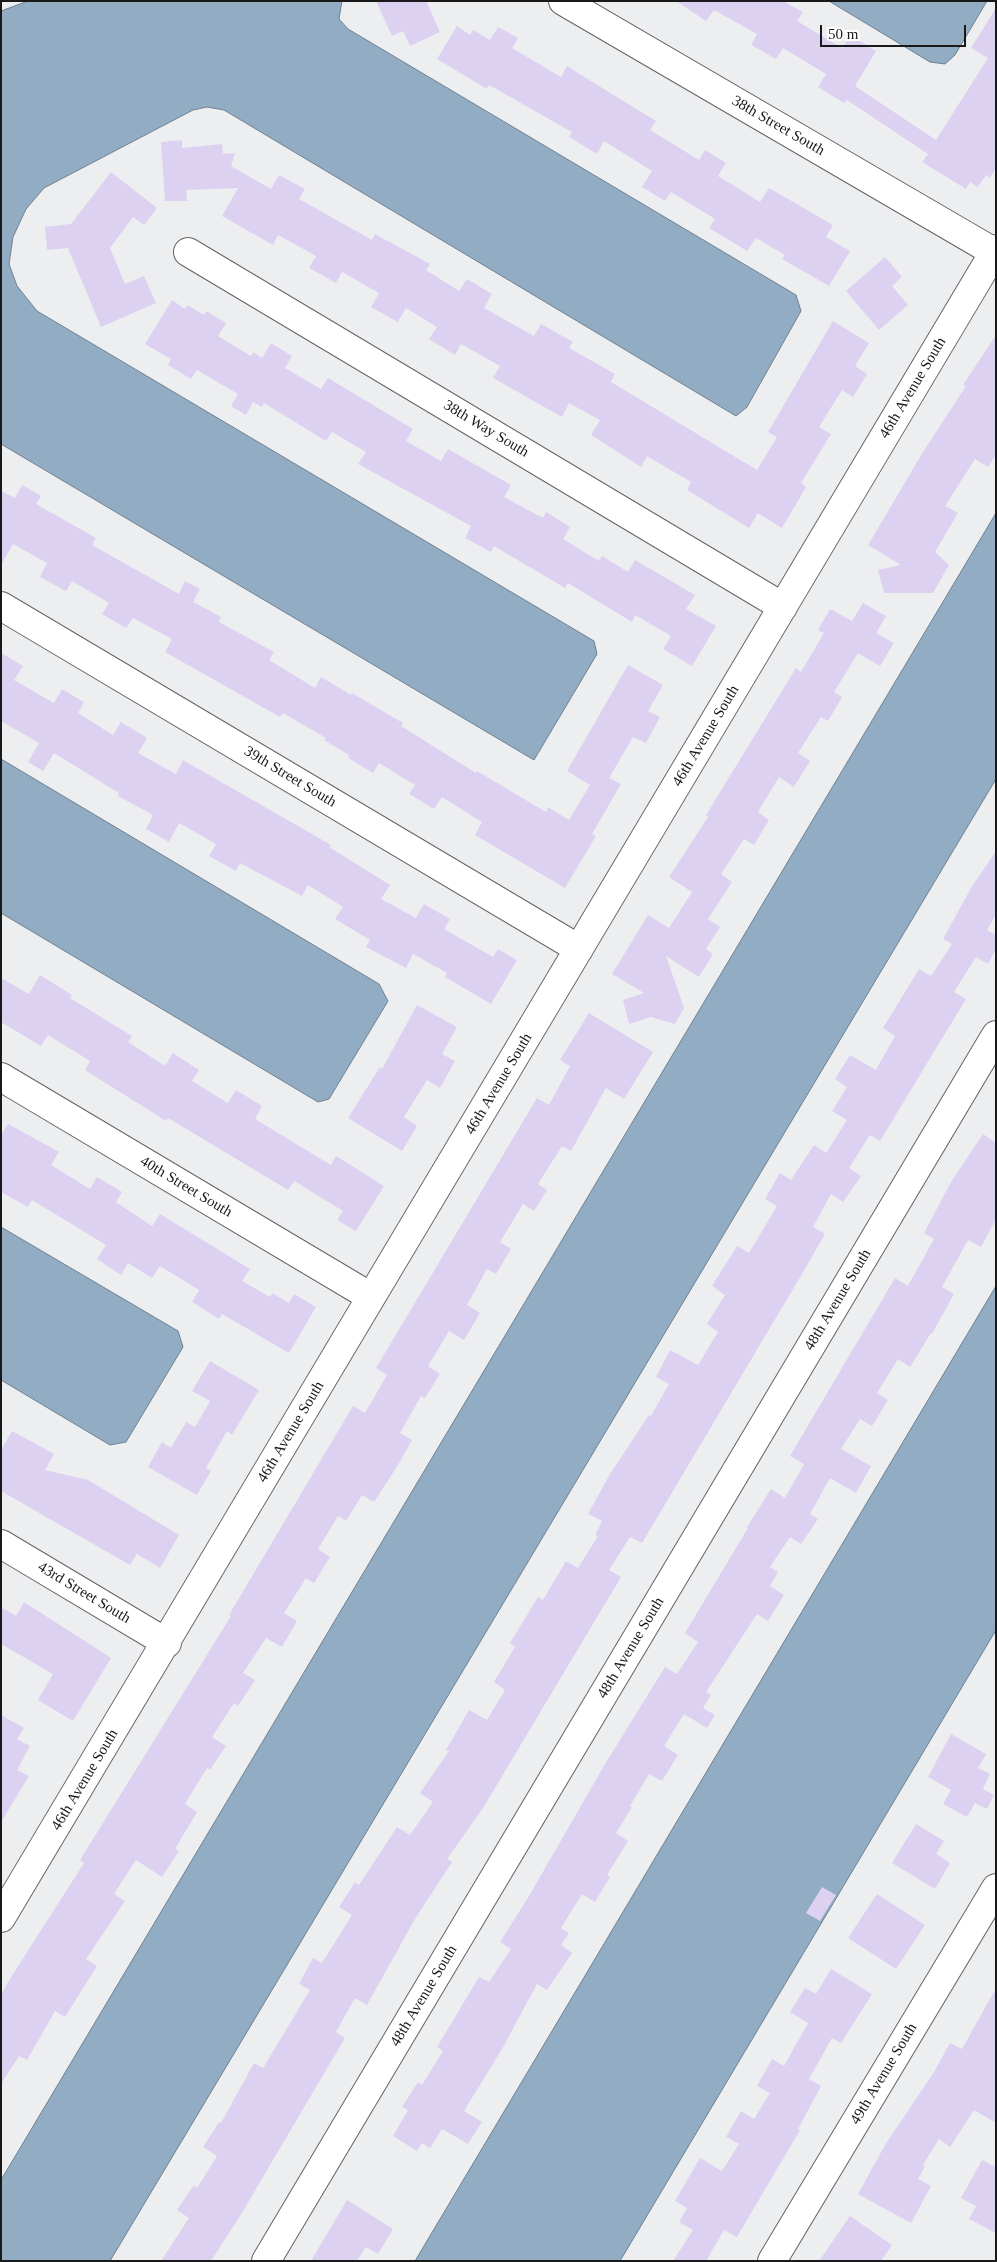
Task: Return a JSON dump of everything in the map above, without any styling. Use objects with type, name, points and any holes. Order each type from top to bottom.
[{"type":"street","name":"38th Street South","points":[[563,1],[995,250]]},
{"type":"street","name":"46th Avenue South","points":[[1,1918],[167,1643],[995,250]]},
{"type":"street","name":"38th Way South","points":[[188,252],[783,607]]},
{"type":"street","name":"39th Street South","points":[[1,606],[579,949]]},
{"type":"street","name":"48th Avenue South","points":[[266,2261],[996,1035]]},
{"type":"street","name":"40th Street South","points":[[1,1077],[371,1297]]},
{"type":"street","name":"43rd Street South","points":[[1,1544],[167,1643]]},
{"type":"street","name":"49th Avenue South","points":[[772,2261],[996,1888]]},
{"type":"water","points":[[28,1],[342,1],[339,19],[348,29],[796,295],[801,311],[747,407],[736,416],[224,110],[207,107],[193,110],[44,188],[26,209],[13,237],[9,264],[17,286],[37,311],[594,641],[597,654],[534,760],[1,444],[1,11]]},
{"type":"water","points":[[829,1],[987,1],[955,55],[945,64],[930,62]]},
{"type":"water","points":[[996,513],[996,779],[110,2261],[1,2261],[1,2180]]},
{"type":"water","points":[[1,759],[379,984],[388,1001],[329,1099],[318,1102],[1,913]]},
{"type":"water","points":[[1,1227],[178,1331],[183,1347],[126,1442],[110,1445],[1,1380]]},
{"type":"water","points":[[996,1286],[996,1630],[620,2261],[415,2261]]},
{"type":"building","points":[[376,1],[426,1],[440,32],[410,46],[403,31],[392,36]]},
{"type":"building","points":[[676,1],[783,1],[803,12],[797,21],[842,48],[850,35],[876,51],[855,86],[936,140],[988,58],[971,48],[996,8],[996,168],[990,178],[986,175],[978,187],[970,182],[966,189],[922,162],[928,154],[847,100],[844,103],[818,87],[826,74],[783,48],[776,59],[751,45],[757,34],[714,10],[706,21]]},
{"type":"building","points":[[457,26],[470,35],[473,30],[490,40],[498,27],[518,38],[512,48],[561,77],[567,66],[656,121],[650,130],[699,160],[705,150],[726,163],[718,176],[760,202],[769,188],[833,225],[826,237],[850,251],[829,286],[782,259],[785,255],[756,238],[747,251],[709,228],[715,219],[671,192],[665,201],[642,187],[652,171],[604,141],[597,154],[569,137],[572,132],[489,85],[487,89],[437,59]]},
{"type":"building","points":[[182,140],[182,148],[222,144],[223,154],[235,153],[231,166],[271,189],[279,175],[305,189],[299,199],[372,240],[375,234],[430,264],[426,270],[459,291],[467,279],[492,294],[484,308],[534,336],[541,324],[573,342],[569,348],[615,374],[611,382],[757,470],[777,437],[768,432],[833,321],[869,343],[855,366],[867,374],[853,397],[842,390],[819,427],[831,434],[801,483],[806,487],[782,528],[758,513],[749,528],[687,490],[691,482],[647,456],[641,467],[591,435],[600,420],[569,403],[562,417],[493,378],[500,366],[461,344],[455,355],[429,339],[437,327],[406,308],[398,322],[371,307],[379,293],[342,272],[336,283],[309,268],[316,256],[278,235],[273,245],[222,216],[238,188],[186,190],[187,201],[165,201],[161,142]]},
{"type":"building","points":[[111,172],[157,208],[144,225],[133,217],[110,248],[125,284],[144,276],[156,303],[101,327],[68,248],[47,250],[45,227],[71,224]]},
{"type":"building","points":[[885,257],[902,277],[892,286],[908,305],[879,330],[846,291]]},
{"type":"building","points":[[172,300],[185,309],[187,305],[204,315],[206,311],[226,323],[218,336],[251,356],[253,352],[262,358],[271,343],[292,356],[285,368],[321,389],[328,378],[413,429],[406,441],[441,461],[448,449],[511,485],[504,497],[543,518],[546,512],[570,527],[563,539],[599,561],[602,556],[628,572],[635,560],[695,595],[686,609],[716,626],[692,666],[663,649],[671,636],[635,615],[632,622],[568,583],[565,588],[494,546],[491,552],[465,538],[471,526],[358,464],[366,452],[332,432],[326,441],[264,403],[262,407],[253,402],[246,415],[231,406],[238,394],[197,370],[191,379],[168,365],[171,359],[145,344]]},
{"type":"building","points":[[996,335],[996,455],[988,467],[975,459],[945,506],[958,513],[935,552],[949,565],[933,593],[884,593],[878,570],[901,565],[868,545],[923,452],[966,386],[963,385]]},
{"type":"building","points":[[22,485],[41,496],[36,504],[96,538],[92,545],[179,594],[185,581],[200,589],[193,602],[221,617],[219,622],[274,652],[269,660],[315,688],[321,677],[351,695],[352,693],[403,723],[401,726],[476,773],[477,771],[546,812],[548,807],[569,820],[590,785],[567,771],[628,665],[663,685],[648,711],[660,717],[646,743],[633,737],[609,778],[621,784],[592,834],[596,836],[565,888],[475,835],[482,822],[442,797],[434,809],[409,794],[415,785],[379,763],[373,773],[348,758],[349,755],[324,740],[326,738],[283,713],[280,717],[165,652],[172,639],[133,618],[126,628],[102,614],[109,603],[72,581],[66,591],[40,577],[47,563],[13,544],[1,565],[1,491],[15,498]]},
{"type":"building","points":[[863,603],[886,616],[876,633],[894,643],[880,666],[858,653],[834,692],[842,697],[828,721],[821,717],[798,753],[810,761],[794,787],[779,777],[758,812],[769,820],[754,845],[744,839],[721,874],[732,882],[708,919],[720,927],[706,949],[713,954],[699,977],[666,956],[684,1008],[675,1024],[651,1017],[629,1024],[623,1000],[644,993],[612,974],[648,915],[669,928],[692,892],[669,877],[708,817],[706,815],[796,668],[801,672],[824,633],[818,630],[830,609],[852,621]]},
{"type":"building","points":[[1,653],[23,666],[14,680],[54,703],[62,689],[84,702],[78,713],[113,735],[121,722],[147,738],[138,753],[176,774],[183,760],[331,845],[329,847],[390,885],[381,899],[416,918],[424,904],[450,919],[444,929],[493,957],[498,949],[517,960],[491,1004],[445,977],[447,973],[413,954],[406,968],[366,947],[370,940],[335,919],[343,907],[308,885],[302,896],[240,863],[236,871],[209,856],[216,844],[179,823],[169,842],[146,829],[153,815],[118,796],[119,793],[54,753],[43,771],[28,762],[39,743],[1,721]]},
{"type":"building","points":[[996,851],[996,914],[987,930],[996,935],[996,949],[988,964],[976,957],[954,992],[966,999],[880,1141],[870,1135],[849,1168],[861,1176],[843,1202],[831,1194],[813,1227],[825,1234],[805,1269],[642,1543],[630,1537],[609,1570],[621,1577],[483,1808],[447,1859],[452,1862],[415,1919],[367,2005],[355,1998],[336,2032],[345,2038],[240,2216],[211,2261],[161,2261],[189,2218],[177,2210],[194,2185],[197,2188],[217,2156],[203,2147],[219,2122],[221,2123],[254,2063],[263,2068],[310,1990],[299,1984],[313,1958],[322,1963],[352,1915],[339,1907],[355,1882],[359,1885],[397,1827],[410,1835],[433,1802],[420,1793],[449,1751],[446,1750],[469,1710],[487,1720],[505,1690],[494,1682],[515,1647],[510,1643],[538,1597],[543,1600],[566,1561],[578,1568],[598,1536],[595,1535],[602,1521],[588,1514],[610,1474],[649,1415],[651,1416],[669,1384],[656,1377],[670,1350],[698,1365],[718,1332],[707,1324],[725,1295],[712,1286],[737,1246],[749,1253],[777,1206],[765,1199],[780,1173],[791,1180],[814,1145],[826,1153],[847,1120],[832,1111],[847,1087],[835,1079],[850,1055],[876,1070],[895,1036],[883,1028],[919,969],[931,976],[952,944],[943,939],[971,888]]},
{"type":"building","points":[[40,975],[72,995],[70,998],[132,1036],[128,1042],[165,1066],[173,1053],[199,1070],[192,1081],[228,1103],[236,1090],[262,1106],[255,1119],[331,1165],[336,1156],[384,1186],[356,1231],[337,1220],[343,1211],[294,1181],[288,1190],[168,1118],[166,1121],[85,1070],[90,1061],[48,1035],[41,1046],[1,1022],[1,978],[29,994]]},
{"type":"building","points":[[417,1005],[457,1027],[442,1054],[455,1061],[440,1088],[427,1080],[404,1117],[417,1126],[402,1151],[348,1118],[380,1067],[382,1069]]},
{"type":"building","points":[[589,1013],[653,1052],[624,1099],[606,1088],[571,1151],[562,1146],[538,1184],[547,1190],[534,1211],[523,1204],[500,1242],[511,1249],[496,1274],[487,1269],[467,1305],[480,1313],[464,1340],[449,1331],[428,1366],[440,1374],[425,1398],[421,1396],[400,1433],[412,1440],[398,1465],[374,1502],[362,1495],[346,1521],[338,1516],[318,1549],[330,1557],[314,1583],[306,1578],[284,1613],[297,1621],[282,1647],[266,1638],[243,1673],[255,1680],[238,1706],[234,1703],[212,1737],[226,1746],[210,1770],[207,1768],[185,1804],[197,1812],[175,1849],[179,1851],[162,1877],[136,1860],[114,1894],[125,1901],[86,1959],[97,1966],[65,2017],[55,2011],[27,2060],[19,2056],[1,2084],[1,1995],[8,1982],[84,1863],[80,1860],[231,1616],[229,1615],[353,1406],[365,1413],[387,1375],[376,1368],[537,1098],[549,1105],[570,1066],[560,1060]]},
{"type":"building","points":[[8,1124],[59,1152],[51,1165],[90,1189],[97,1177],[122,1192],[116,1202],[152,1226],[160,1214],[250,1269],[242,1281],[270,1297],[272,1293],[289,1303],[294,1294],[316,1307],[289,1353],[222,1314],[219,1319],[192,1302],[199,1290],[160,1266],[152,1278],[128,1263],[121,1275],[97,1259],[106,1245],[32,1200],[28,1207],[1,1192],[1,1135]]},
{"type":"building","points":[[983,1134],[996,1143],[996,1219],[981,1247],[968,1240],[942,1287],[954,1294],[932,1334],[910,1367],[898,1359],[877,1393],[888,1400],[872,1426],[860,1419],[841,1449],[871,1466],[856,1493],[830,1478],[810,1514],[818,1519],[801,1544],[790,1537],[770,1567],[778,1572],[770,1586],[784,1595],[768,1621],[757,1614],[706,1692],[711,1695],[703,1708],[715,1715],[707,1728],[684,1714],[664,1746],[678,1755],[662,1781],[649,1774],[630,1806],[632,1807],[616,1833],[628,1841],[607,1875],[610,1877],[595,1902],[582,1894],[561,1928],[569,1933],[561,1945],[572,1953],[547,1990],[537,1984],[502,2049],[464,2111],[482,2122],[468,2144],[442,2129],[430,2148],[422,2143],[417,2151],[393,2136],[408,2110],[402,2107],[418,2082],[422,2085],[443,2051],[437,2047],[479,1977],[489,1982],[511,1949],[500,1942],[529,1896],[605,1764],[665,1667],[677,1674],[698,1642],[685,1633],[747,1527],[771,1489],[785,1498],[804,1464],[790,1456],[895,1278],[908,1286],[934,1239],[924,1233],[951,1182]]},
{"type":"building","points":[[210,1361],[259,1390],[232,1435],[227,1431],[206,1468],[211,1471],[197,1495],[148,1467],[162,1442],[171,1448],[186,1422],[195,1427],[210,1401],[192,1391]]},
{"type":"building","points":[[12,1431],[54,1454],[45,1470],[88,1480],[179,1535],[160,1568],[137,1554],[130,1565],[1,1491],[1,1450]]},
{"type":"building","points":[[24,1602],[111,1658],[73,1721],[38,1700],[53,1674],[1,1644],[1,1607],[16,1616]]},
{"type":"building","points":[[1,1715],[24,1728],[17,1739],[30,1746],[17,1770],[29,1776],[1,1822]]},
{"type":"building","points":[[951,1734],[986,1754],[978,1768],[990,1774],[983,1789],[994,1795],[987,1809],[975,1803],[967,1817],[943,1804],[951,1790],[928,1777]]},
{"type":"building","points":[[916,1824],[944,1841],[936,1854],[950,1863],[935,1889],[892,1863]]},
{"type":"building","points":[[822,1887],[836,1895],[820,1921],[806,1913]]},
{"type":"building","points":[[877,1894],[925,1925],[896,1969],[848,1938]]},
{"type":"building","points":[[831,1969],[872,1994],[841,2043],[832,2038],[809,2079],[821,2086],[798,2129],[800,2130],[737,2237],[724,2230],[706,2261],[673,2261],[693,2230],[679,2222],[687,2208],[675,2201],[700,2158],[722,2171],[739,2144],[726,2137],[741,2111],[754,2119],[770,2093],[757,2086],[772,2059],[784,2066],[808,2023],[790,2012],[805,1988],[816,1994]]},
{"type":"building","points":[[996,1988],[996,2123],[974,2110],[950,2147],[939,2139],[923,2165],[925,2166],[918,2179],[931,2186],[911,2223],[858,2194],[885,2145],[934,2072],[950,2043],[962,2049]]},
{"type":"building","points":[[982,2160],[996,2167],[996,2233],[969,2219],[976,2206],[961,2198]]},
{"type":"building","points":[[347,2200],[393,2229],[378,2254],[366,2247],[357,2261],[311,2261]]},
{"type":"building","points":[[850,2216],[892,2245],[881,2261],[819,2261]]}]
